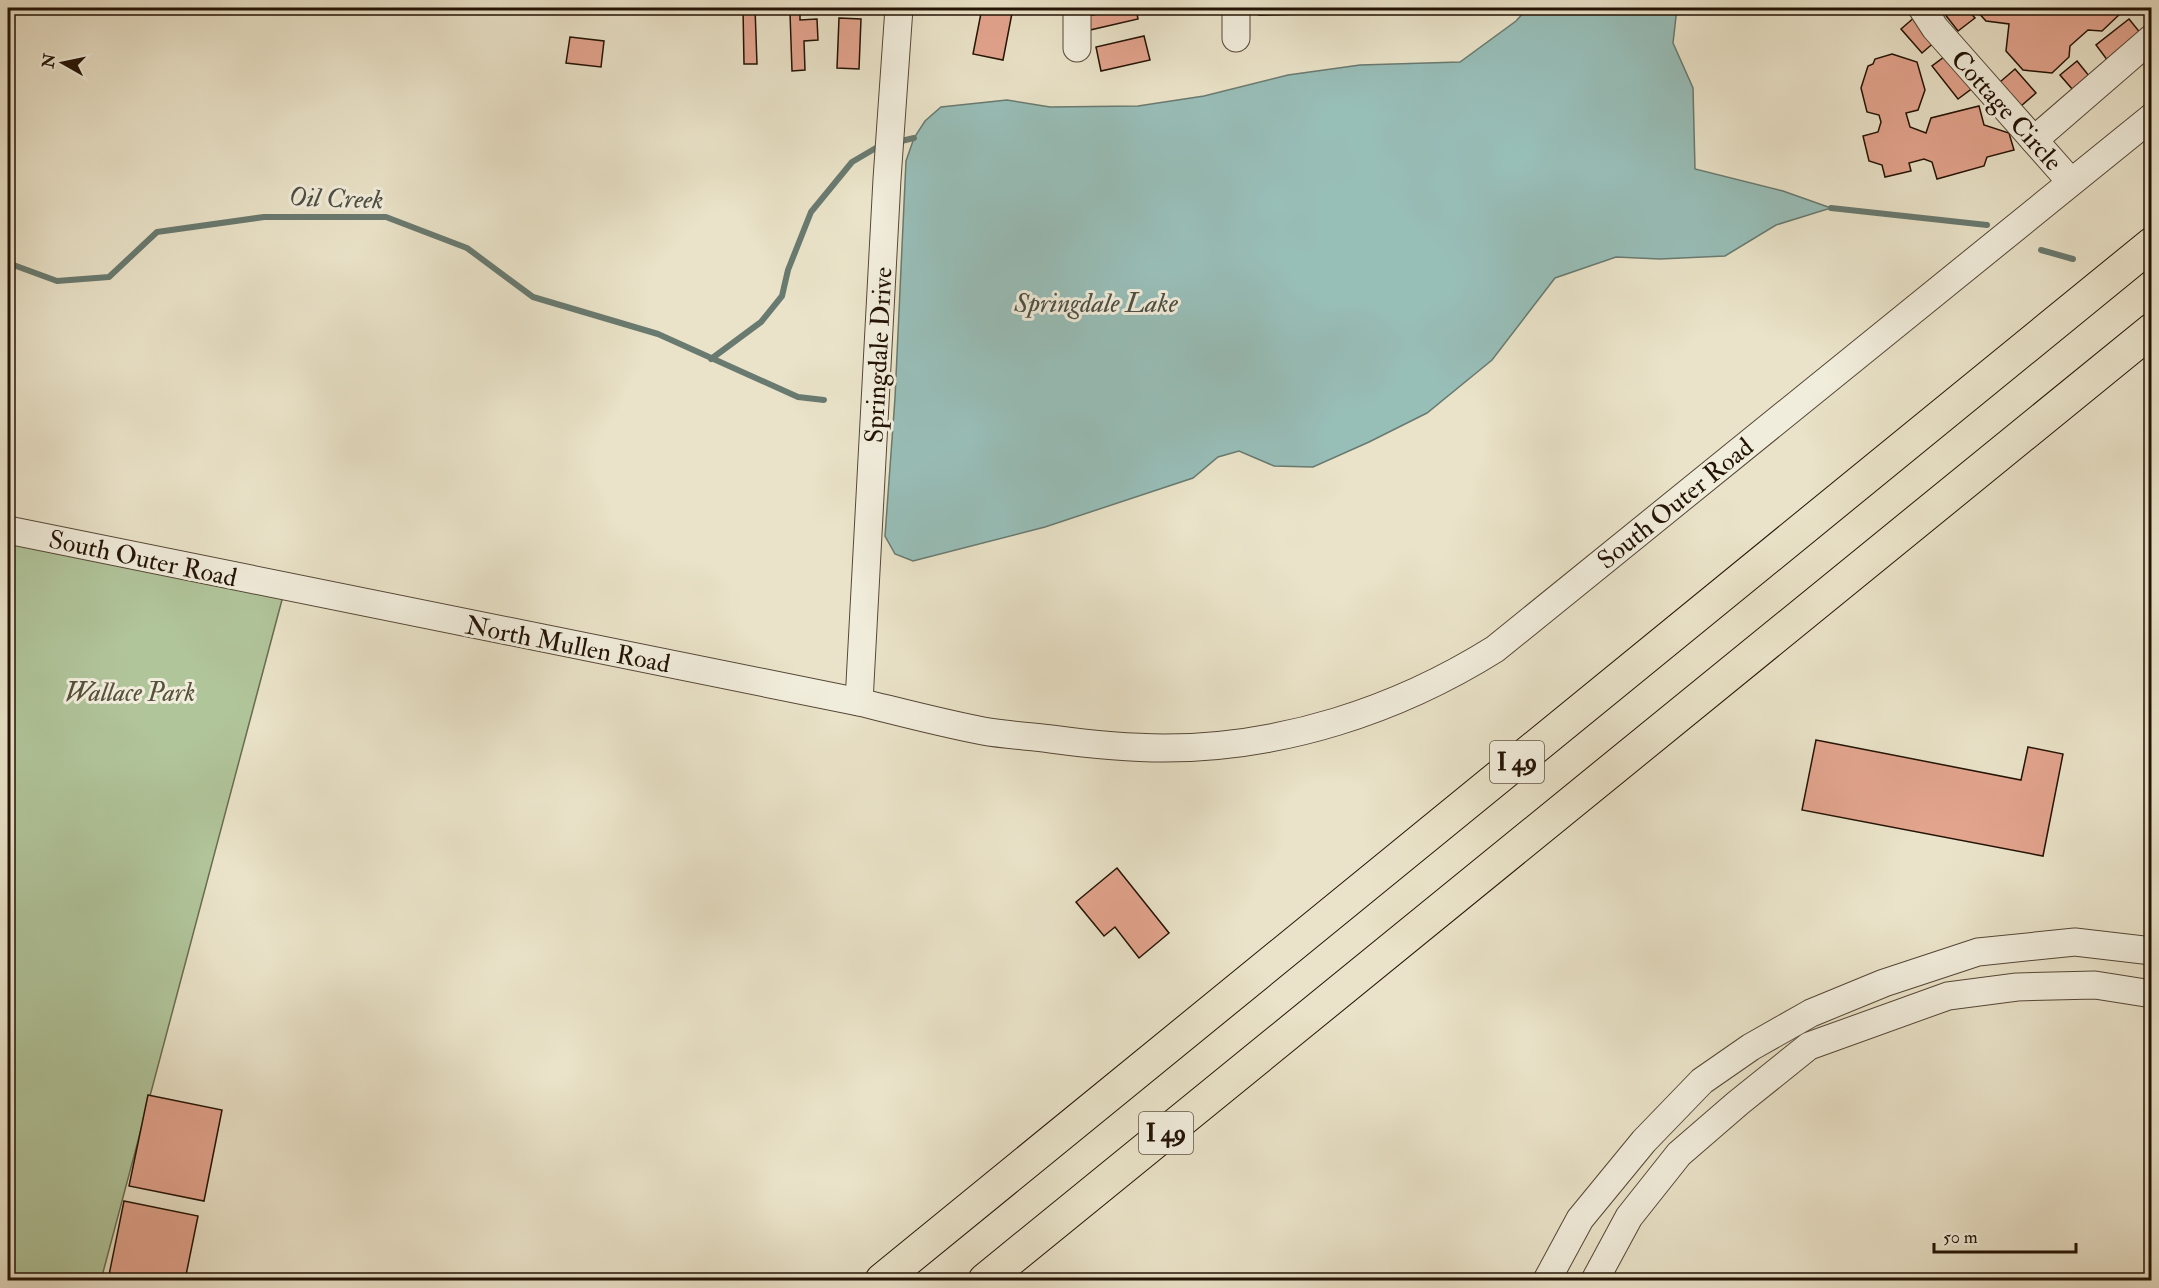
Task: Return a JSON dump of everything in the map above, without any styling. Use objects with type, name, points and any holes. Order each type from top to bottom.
[{"type":"highway","name":"I 49","points":[[882,1281],[2151,244]]},
{"type":"highway","name":"I 49","points":[[985,1281],[2151,330]]},
{"type":"street","name":"Springdale Drive","points":[[859,702],[887,179],[899,8]]},
{"type":"street","points":[[1077,8],[1077,48]]},
{"type":"street","points":[[1236,8],[1236,38]]},
{"type":"street","name":"Cottage Circle","points":[[1922,8],[1935,28],[2071,182]]},
{"type":"street","points":[[2034,140],[2151,38]]},
{"type":"street","name":"South Outer Road","points":[[859,702],[984,731],[1111,746],[1165,748],[1219,745],[1272,738],[1325,726],[1406,696],[1495,649],[2151,117]]},
{"type":"street","name":"South Outer Road","points":[[8,530],[278,586]]},
{"type":"street","name":"North Mullen Road","points":[[278,586],[859,702]]},
{"type":"street","points":[[1547,1281],[1580,1219],[1644,1141],[1702,1081],[1751,1047],[1806,1016],[1884,983],[1978,952],[2075,942],[2151,951]]},
{"type":"street","points":[[1595,1281],[1629,1217],[1679,1154],[1738,1102],[1809,1046],[1948,996],[2017,987],[2095,984],[2151,993]]},
{"type":"green space","name":"Wallace Park","points":[[8,541],[283,596],[101,1280],[8,1280]]},
{"type":"water","name":"Springdale Lake","points":[[1528,8],[1677,8],[1673,43],[1693,88],[1695,169],[1783,191],[1831,208],[1776,225],[1725,256],[1660,259],[1616,257],[1555,278],[1492,360],[1427,413],[1313,467],[1274,466],[1239,451],[1218,457],[1193,478],[1045,527],[913,561],[895,554],[885,536],[895,398],[906,161],[914,138],[925,121],[941,107],[1007,100],[1050,107],[1138,106],[1204,96],[1288,75],[1360,65],[1460,62],[1516,21]]},
{"type":"building","points":[[743,8],[755,8],[757,64],[744,64]]},
{"type":"building","points":[[982,8],[1013,8],[1003,60],[973,54]]},
{"type":"building","points":[[1136,8],[1138,19],[1090,30],[1087,16]]},
{"type":"building","points":[[1259,8],[1305,8],[1305,14],[1259,15]]},
{"type":"building","points":[[1940,8],[1966,8],[1975,18],[1958,31]]},
{"type":"building","points":[[1974,8],[2121,8],[2120,14],[2102,31],[2088,30],[2070,46],[2069,57],[2052,73],[2023,70],[2006,51],[2009,24],[1986,21]]},
{"type":"building","points":[[2142,8],[2152,8],[2152,20]]},
{"type":"building","points":[[790,13],[800,13],[800,20],[817,19],[818,40],[804,41],[805,70],[792,71]]},
{"type":"building","points":[[1916,16],[1937,40],[1922,53],[1901,29]]},
{"type":"building","points":[[839,18],[861,19],[859,69],[837,68]]},
{"type":"building","points":[[2129,19],[2142,35],[2108,61],[2096,45]]},
{"type":"building","points":[[1144,36],[1150,60],[1101,71],[1096,47]]},
{"type":"building","points":[[570,37],[604,41],[601,67],[566,63]]},
{"type":"building","points":[[1892,54],[1917,62],[1925,90],[1918,110],[1906,113],[1910,127],[1926,133],[1931,118],[1979,106],[1984,125],[2009,133],[2014,150],[1987,157],[1984,166],[1937,179],[1932,162],[1924,159],[1909,163],[1911,171],[1885,177],[1882,165],[1869,161],[1863,136],[1878,132],[1881,122],[1879,115],[1867,112],[1861,88],[1868,66],[1873,64],[1875,59]]},
{"type":"building","points":[[1948,54],[1974,87],[1958,99],[1932,66]]},
{"type":"building","points":[[2077,61],[2090,77],[2073,90],[2060,75]]},
{"type":"building","points":[[2015,69],[2036,93],[2021,106],[2000,82]]},
{"type":"building","points":[[1816,740],[2021,780],[2028,747],[2063,754],[2043,856],[1802,810]]},
{"type":"building","points":[[1117,868],[1169,933],[1139,958],[1115,927],[1104,936],[1076,902]]},
{"type":"building","points":[[148,1095],[222,1110],[204,1201],[129,1186]]},
{"type":"building","points":[[124,1201],[198,1216],[185,1280],[108,1280]]},
{"type":"waterway","points":[[897,142],[914,138]]},
{"type":"waterway","points":[[711,359],[761,322],[782,296],[788,270],[811,212],[852,162],[881,145]]},
{"type":"waterway","points":[[1831,208],[1987,225]]},
{"type":"waterway","name":"Oil Creek","points":[[8,263],[57,281],[109,277],[157,232],[264,217],[386,217],[467,248],[533,297],[658,334],[798,397],[824,400]]},
{"type":"waterway","points":[[2041,250],[2073,259]]}]
